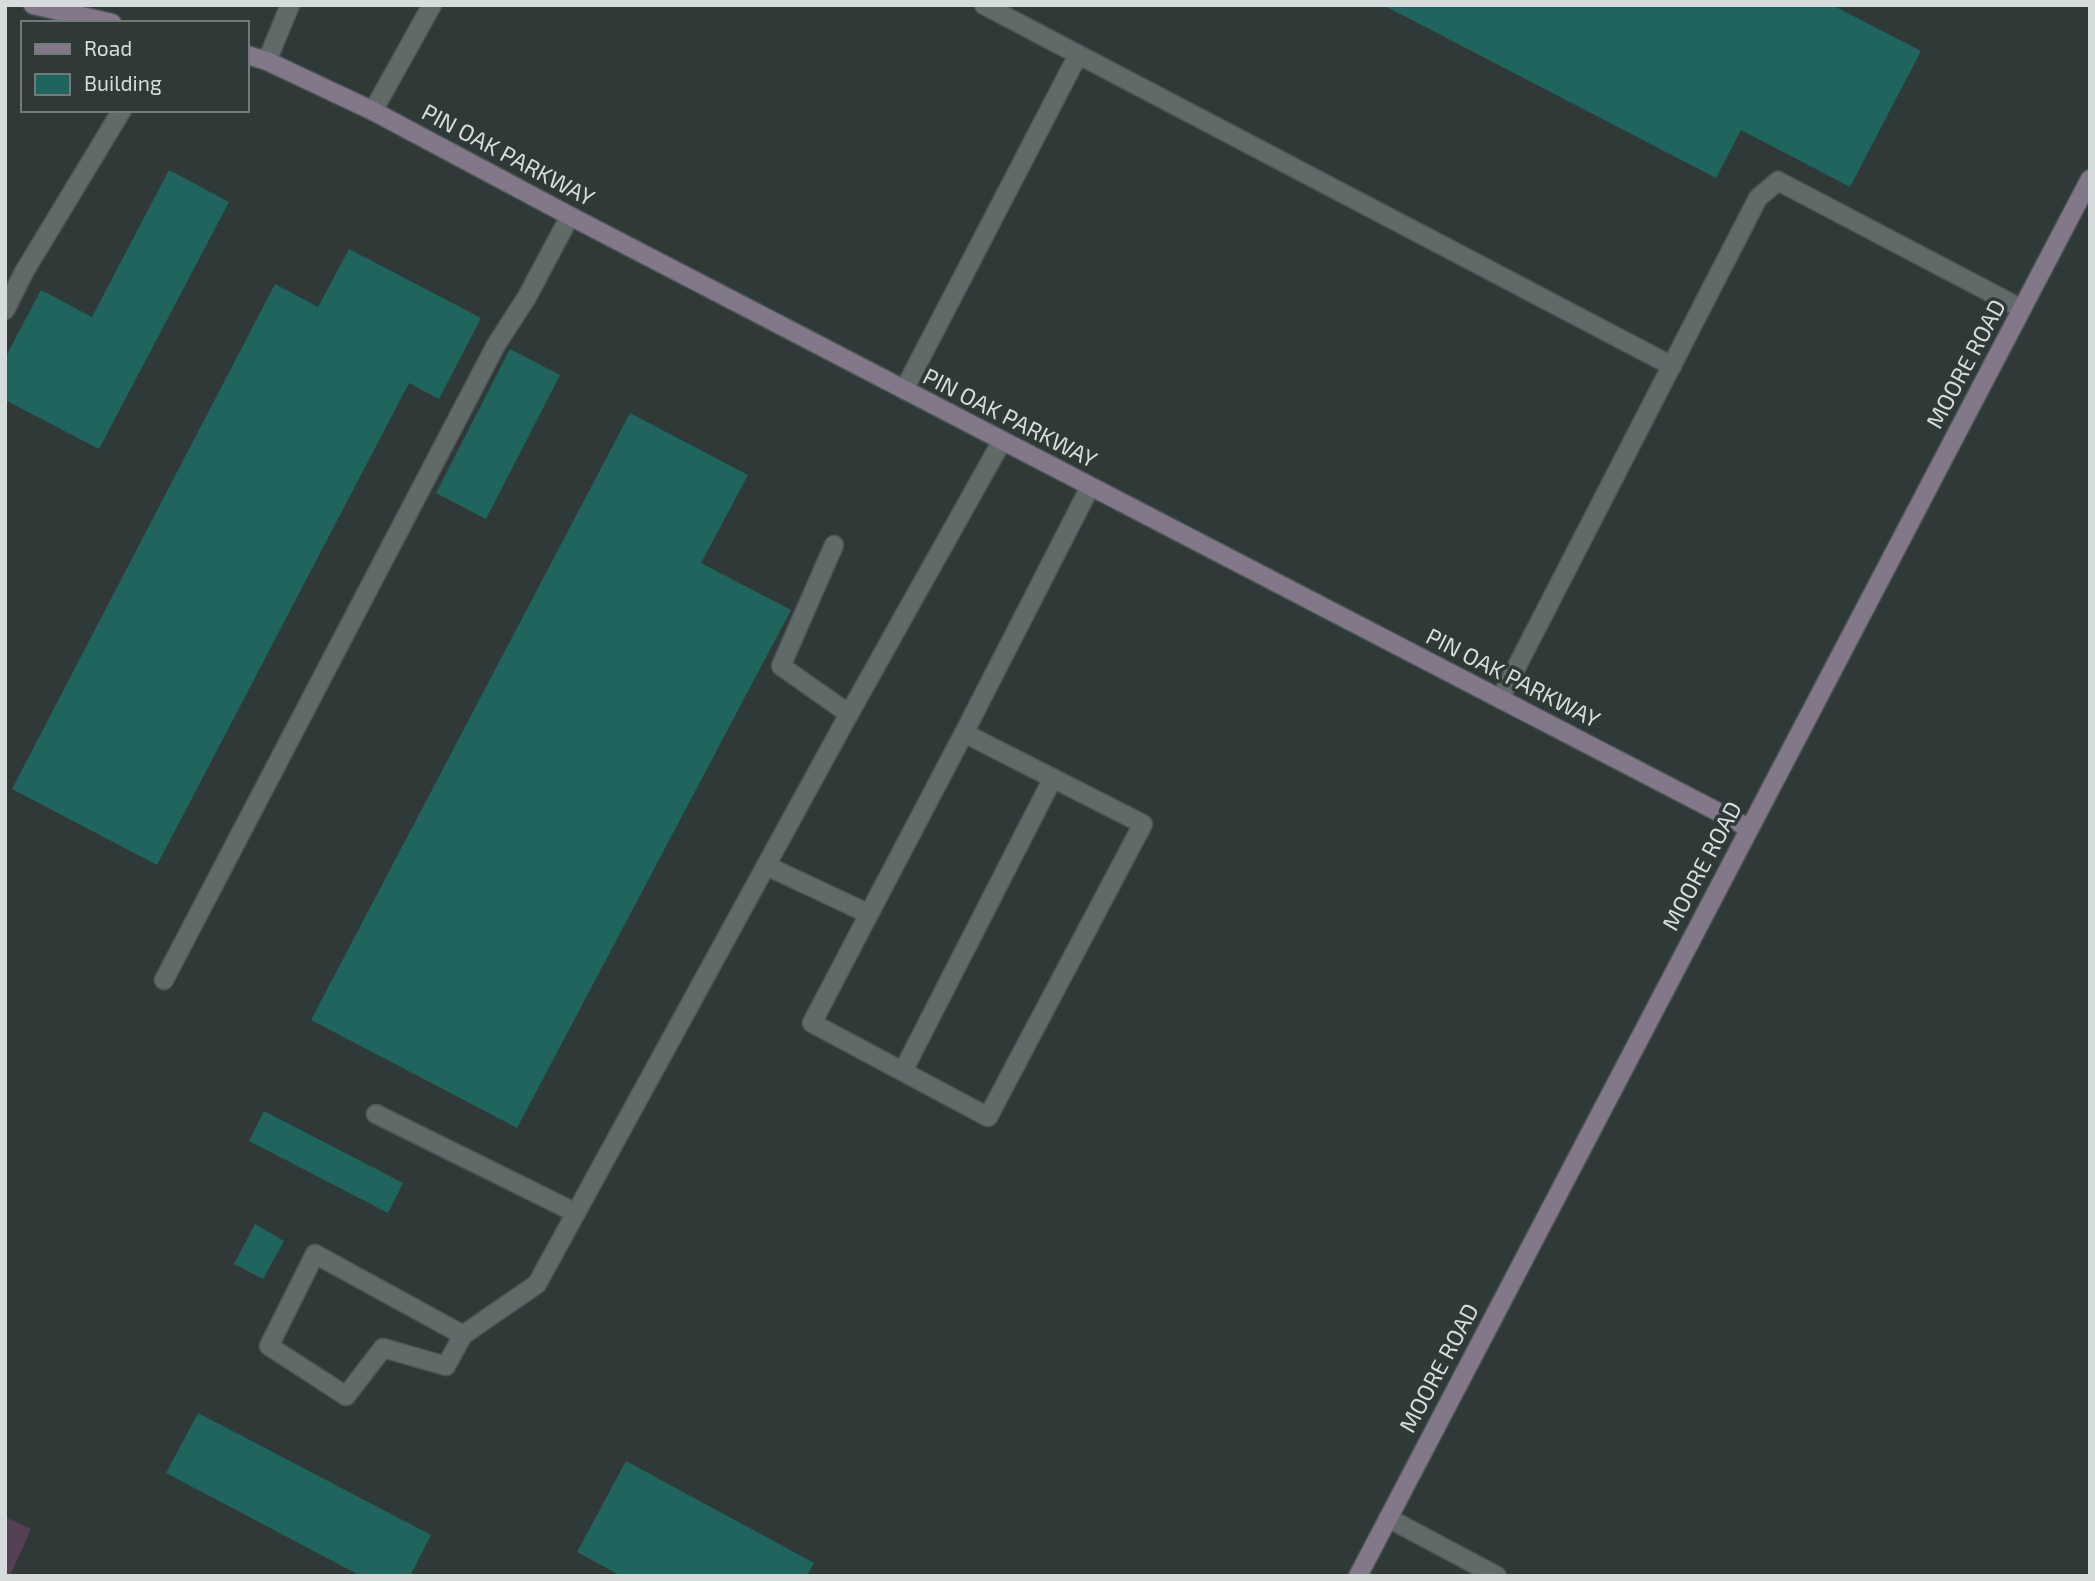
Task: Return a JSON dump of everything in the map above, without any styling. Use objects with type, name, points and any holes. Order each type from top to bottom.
[{"type":"street","points":[[33,5],[103,21]]},
{"type":"street","name":"PIN OAK PARKWAY","points":[[248,55],[267,61],[373,111],[1090,487],[1749,828]]},
{"type":"street","name":"MOORE ROAD","points":[[1358,1576],[2090,179]]},
{"type":"lane","points":[[267,61],[290,5]]},
{"type":"lane","points":[[373,111],[432,5]]},
{"type":"lane","points":[[984,5],[1672,366]]},
{"type":"lane","points":[[904,390],[1078,55]]},
{"type":"lane","points":[[5,310],[24,272],[121,112]]},
{"type":"lane","points":[[1500,699],[1758,198],[1778,181],[2022,309]]},
{"type":"lane","points":[[164,980],[496,345],[527,297],[570,216]]},
{"type":"lane","points":[[463,1335],[315,1254],[270,1346],[346,1396],[383,1348],[446,1366],[463,1335],[537,1284],[849,714],[1002,441]]},
{"type":"lane","points":[[964,733],[1143,824],[988,1117],[812,1023],[1090,487]]},
{"type":"lane","points":[[834,545],[782,666],[849,714]]},
{"type":"lane","points":[[903,1071],[1053,778]]},
{"type":"lane","points":[[767,866],[869,914]]},
{"type":"lane","points":[[376,1114],[576,1213]]},
{"type":"lane","points":[[1388,1518],[1497,1576]]},
{"type":"shaded area","points":[[5,1517],[31,1529],[10,1576],[5,1576]]},
{"type":"building","points":[[1383,5],[1832,5],[1921,51],[1850,187],[1741,130],[1716,178]]},
{"type":"building","points":[[169,170],[229,202],[99,449],[5,400],[5,358],[41,290],[92,317]]},
{"type":"building","points":[[349,249],[481,318],[439,399],[409,383],[157,865],[12,789],[275,284],[318,307]]},
{"type":"building","points":[[510,349],[560,375],[486,519],[436,493]]},
{"type":"building","points":[[630,413],[748,475],[701,563],[791,610],[517,1128],[311,1020]]},
{"type":"building","points":[[264,1111],[403,1183],[388,1213],[249,1141]]},
{"type":"building","points":[[255,1224],[284,1241],[263,1279],[234,1264]]},
{"type":"building","points":[[198,1413],[431,1535],[410,1576],[361,1576],[166,1473]]},
{"type":"building","points":[[626,1461],[814,1563],[807,1576],[621,1576],[577,1552]]}]
